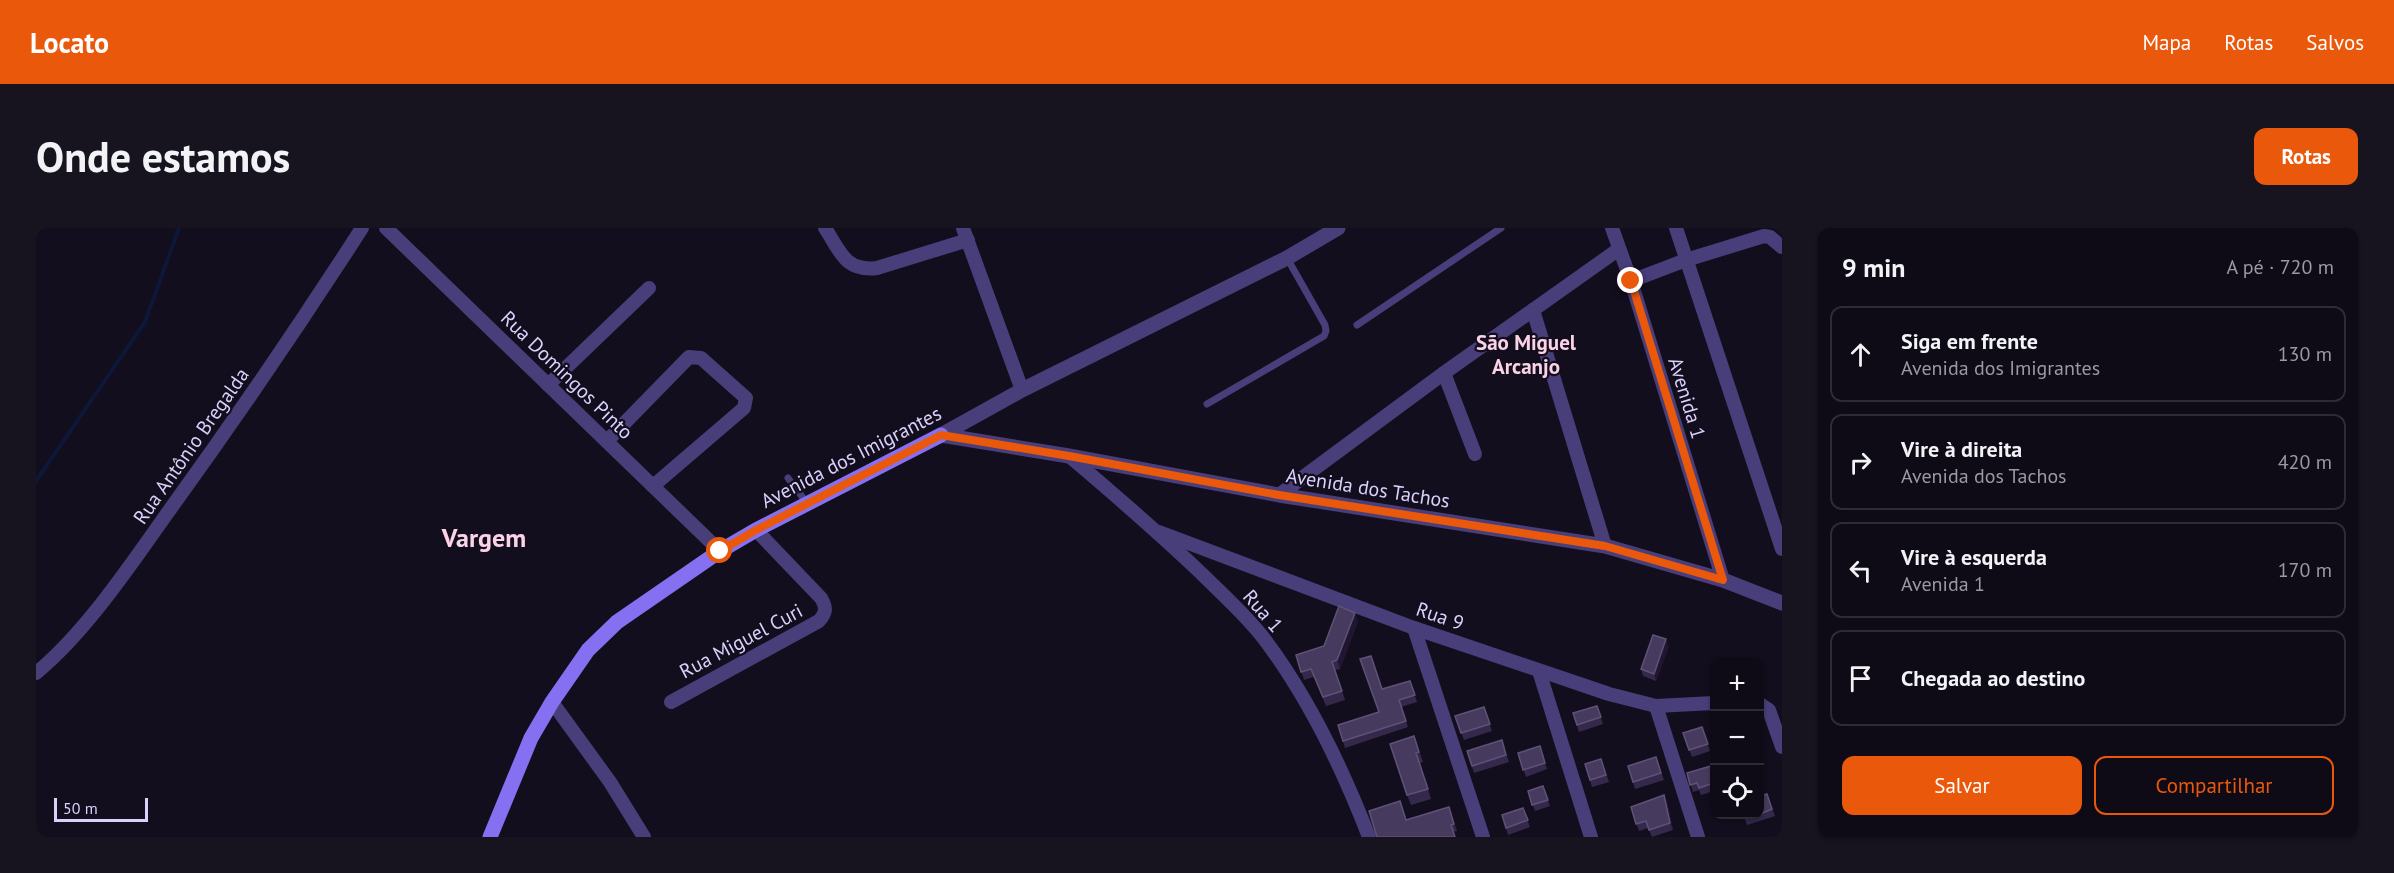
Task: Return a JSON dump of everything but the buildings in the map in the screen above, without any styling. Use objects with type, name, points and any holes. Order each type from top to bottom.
[{"type":"main road","name":"Avenida dos Imigrantes","points":[[490,837],[531,738],[552,702],[588,650],[617,622],[720,551],[756,530],[941,435]]},
{"type":"street","name":"Rua Antônio Bregalda","points":[[36,673],[74,635],[125,573],[301,324],[362,228]]},
{"type":"street","name":"Rua Domingos Pinto","points":[[386,228],[720,551]]},
{"type":"street","points":[[825,228],[845,259],[854,268],[864,270],[877,268],[965,234],[1022,390]]},
{"type":"street","name":"Avenida dos Imigrantes","points":[[941,435],[1022,390],[1287,258],[1338,228]]},
{"type":"street","name":"Avenida 1","points":[[1612,228],[1631,281],[1723,580]]},
{"type":"street","points":[[1676,228],[1782,549]]},
{"type":"street","points":[[1631,281],[1686,260],[1764,236],[1770,237],[1782,247]]},
{"type":"street","points":[[1279,495],[1444,373],[1619,249]]},
{"type":"street","points":[[549,385],[649,288]]},
{"type":"street","points":[[1533,310],[1605,546]]},
{"type":"street","points":[[607,441],[689,357],[701,358],[746,398],[744,408],[653,486]]},
{"type":"street","points":[[1444,373],[1475,454]]},
{"type":"street","name":"Avenida dos Tachos","points":[[941,435],[1279,495],[1605,546],[1723,580],[1782,603]]},
{"type":"street","name":"Rua 1","points":[[1069,456],[1158,532],[1219,591],[1263,638],[1297,685],[1346,777],[1369,837]]},
{"type":"street","name":"Rua Miguel Curi","points":[[671,702],[819,621],[825,614],[826,605],[821,598],[756,530]]},
{"type":"street","name":"Rua 9","points":[[1158,532],[1414,628],[1539,671],[1656,706],[1710,703]]},
{"type":"street","points":[[1414,628],[1483,837]]},
{"type":"street","points":[[1539,671],[1591,837]]},
{"type":"street","points":[[552,702],[610,782],[644,837]]},
{"type":"street","points":[[1656,706],[1698,837]]},
{"type":"street","points":[[1764,707],[1769,710],[1774,721],[1782,747]]},
{"type":"lane","points":[[1357,325],[1500,228]]},
{"type":"lane","points":[[1207,404],[1324,336],[1325,325],[1287,258]]},
{"type":"lane","points":[[788,478],[807,503]]},
{"type":"waterway","points":[[36,481],[145,322],[179,228]]},
{"type":"district","name":"São Miguel Arcanjo","points":[[1526,354]]},
{"type":"district","name":"Vargem","points":[[484,537]]},
{"type":"route","points":[[720,551],[756,530],[941,435],[1279,495],[1605,546],[1723,580],[1631,281]]}]
